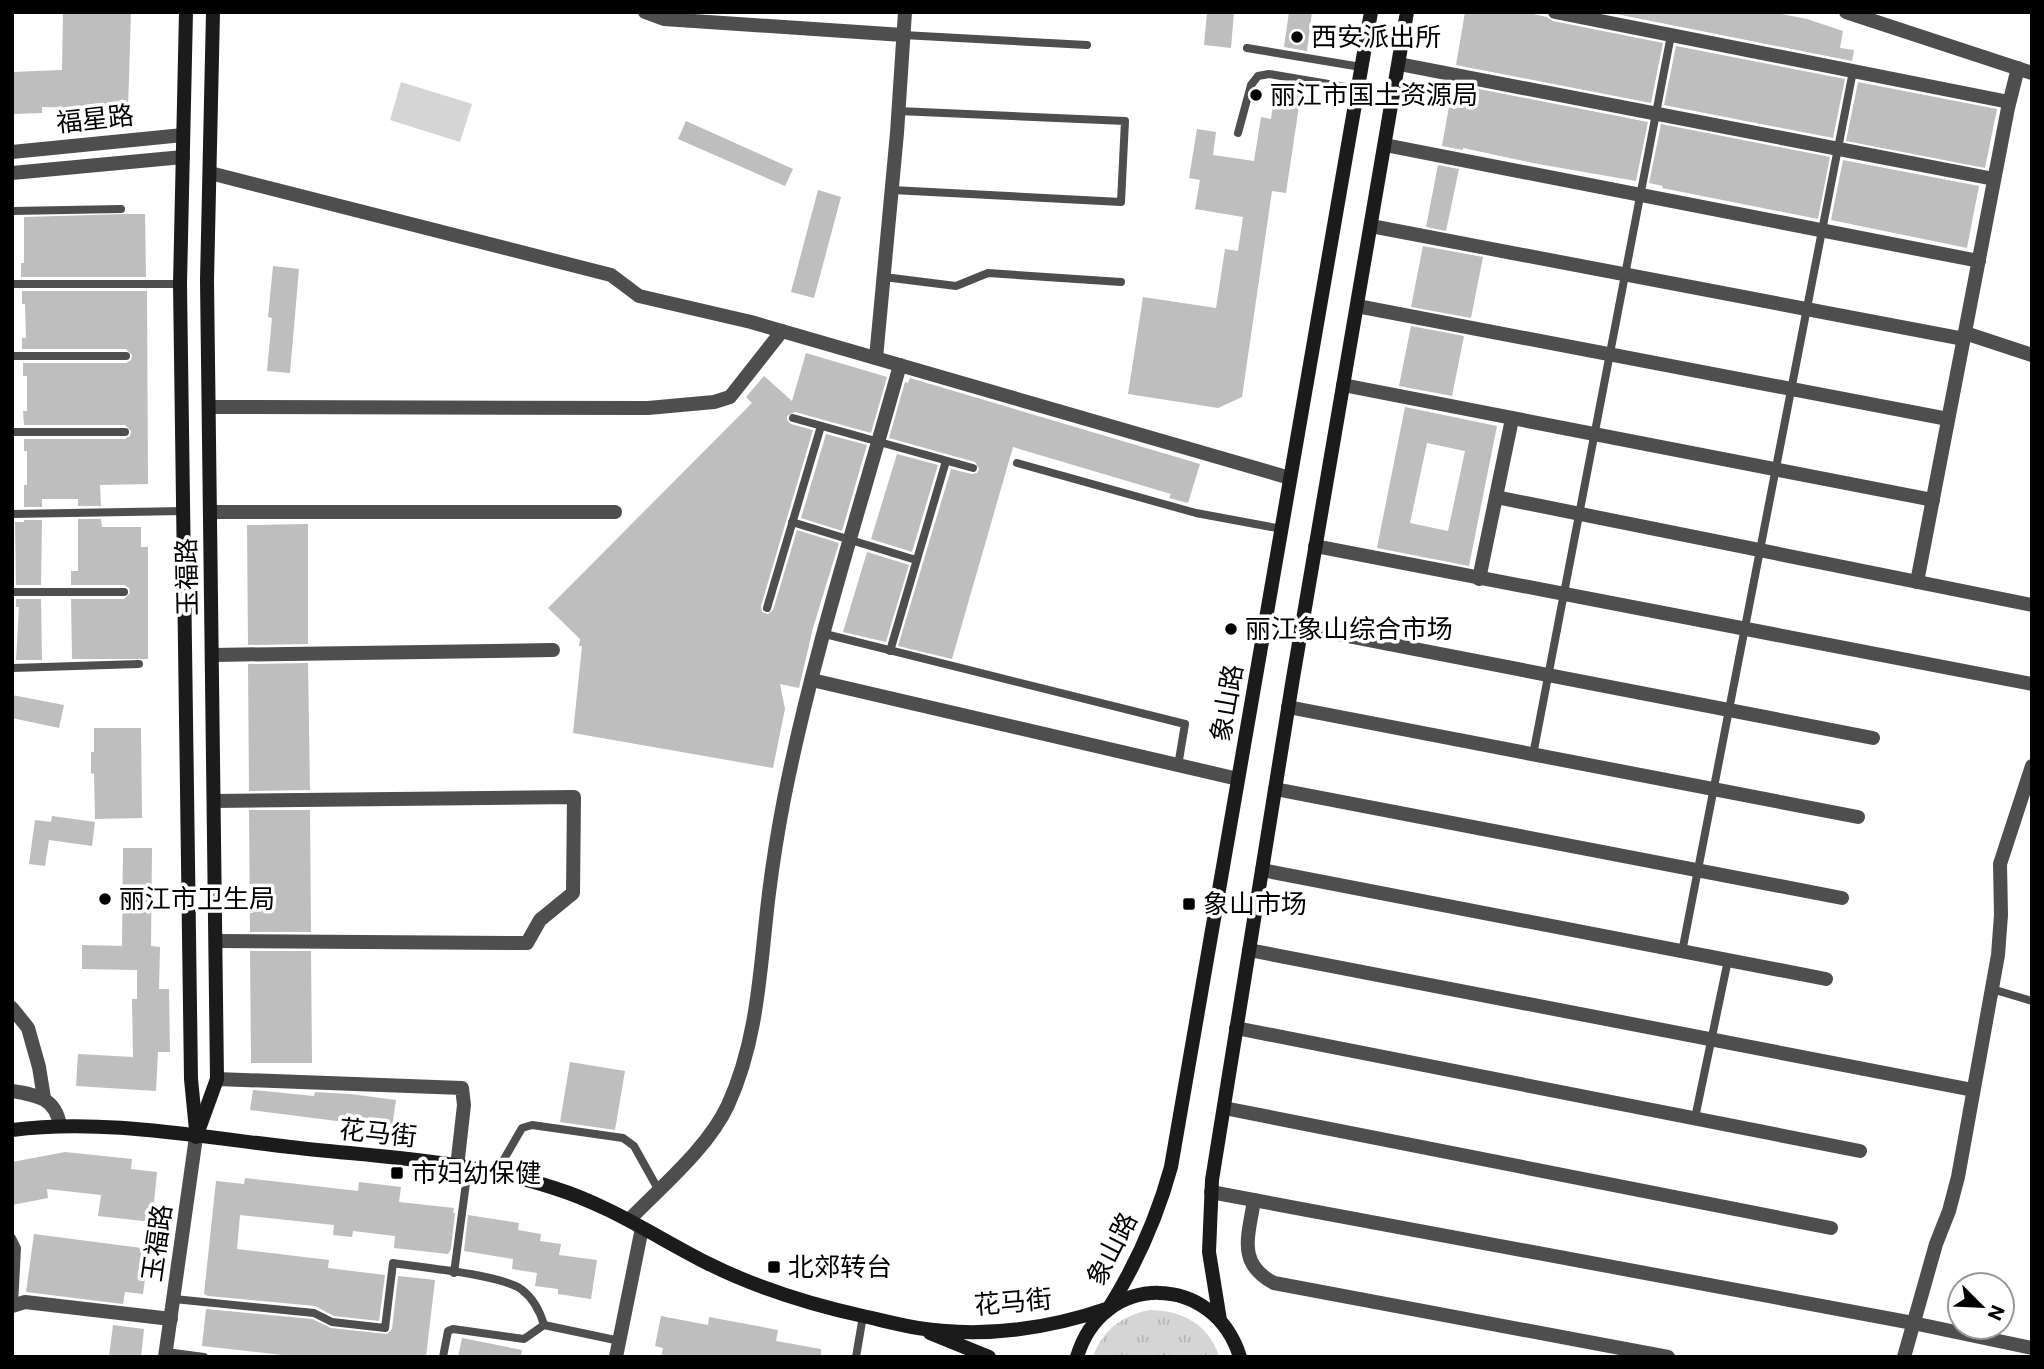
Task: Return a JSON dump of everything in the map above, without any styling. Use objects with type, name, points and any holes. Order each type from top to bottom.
[{"type":"street","name":"玉福路","points":[[186,12],[180,284],[191,1079],[197,1137]]},
{"type":"street","name":"玉福路","points":[[166,1354],[197,1137],[217,1079],[207,280],[213,12]]},
{"type":"street","points":[[645,12],[664,19],[903,35]]},
{"type":"street","points":[[876,358],[905,12]]},
{"type":"street","name":"象山路","points":[[1109,1308],[1142,1251],[1155,1220],[1171,1167],[1371,12]]},
{"type":"street","points":[[1253,1357],[1238,1351],[1220,1320],[1209,1252],[1210,1192],[1301,627],[1407,12]]},
{"type":"street","points":[[1555,12],[2009,102]]},
{"type":"street","points":[[1848,13],[2025,71],[2009,102],[1917,582]]},
{"type":"street","points":[[1399,64],[1994,179]]},
{"type":"street","name":"福星路","points":[[12,152],[184,135]]},
{"type":"street","points":[[1385,145],[1979,261]]},
{"type":"street","name":"福星路","points":[[12,173],[183,157]]},
{"type":"street","points":[[210,173],[611,275],[639,296],[782,331],[1290,478]]},
{"type":"street","points":[[1371,226],[1964,336],[2032,355]]},
{"type":"street","points":[[1357,306],[1948,419]]},
{"type":"street","points":[[209,407],[648,408],[714,402],[730,397],[782,331]]},
{"type":"street","points":[[616,1357],[635,1224],[658,1189],[717,1125],[733,1093],[748,1046],[761,980],[777,838],[812,680],[900,365]]},
{"type":"street","points":[[1343,385],[1933,500]]},
{"type":"street","points":[[1479,579],[1511,419]]},
{"type":"street","points":[[1496,497],[2032,605]]},
{"type":"street","points":[[211,512],[615,512]]},
{"type":"street","points":[[1315,546],[2032,684]]},
{"type":"street","points":[[1301,627],[1873,738]]},
{"type":"street","points":[[213,655],[554,650]]},
{"type":"street","points":[[812,680],[1238,779]]},
{"type":"street","points":[[1288,707],[1858,817]]},
{"type":"street","points":[[1904,1357],[1958,1177],[2000,935],[2000,864],[2027,793],[2032,766]]},
{"type":"street","points":[[1275,789],[1842,898]]},
{"type":"street","points":[[215,801],[574,797],[573,893],[540,920],[527,943],[216,941]]},
{"type":"street","points":[[1262,870],[1826,979]]},
{"type":"street","points":[[1249,950],[1973,1090]]},
{"type":"street","points":[[12,1008],[28,1028],[44,1098]]},
{"type":"street","points":[[1236,1028],[1860,1151]]},
{"type":"street","points":[[217,1079],[462,1088],[463,1168]]},
{"type":"street","points":[[12,1091],[44,1098],[55,1108],[60,1126]]},
{"type":"street","points":[[1224,1108],[1831,1228]]},
{"type":"street","name":"花马街","points":[[12,1130],[92,1126],[463,1168],[527,1180],[564,1191],[635,1224],[755,1286],[830,1309],[919,1328],[981,1332],[1013,1330],[1066,1321],[1109,1308],[1138,1295],[1169,1293],[1198,1302],[1220,1320]]},
{"type":"street","points":[[1210,1192],[1913,1323],[2032,1348]]},
{"type":"street","points":[[1254,1200],[1247,1253],[1257,1271],[1274,1283],[1668,1357]]},
{"type":"street","points":[[13,1305],[25,1303],[171,1319]]},
{"type":"street","points":[[1077,1357],[1087,1331],[1109,1308]]},
{"type":"street","name":"花马街","points":[[919,1328],[989,1357]]},
{"type":"lane","points":[[903,35],[1087,46]]},
{"type":"lane","points":[[1534,755],[1671,35]]},
{"type":"lane","points":[[1247,48],[1361,67]]},
{"type":"lane","points":[[1682,952],[1853,71]]},
{"type":"lane","points":[[1238,133],[1251,85],[1258,76],[1269,75],[1357,89]]},
{"type":"lane","points":[[892,190],[1121,202],[1125,121],[898,111]]},
{"type":"lane","points":[[12,211],[121,209]]},
{"type":"lane","points":[[884,276],[956,286],[988,273],[1121,282]]},
{"type":"lane","points":[[12,284],[180,284]]},
{"type":"lane","points":[[12,356],[126,356]]},
{"type":"lane","points":[[793,418],[973,468]]},
{"type":"lane","points":[[767,608],[821,426]]},
{"type":"lane","points":[[12,432],[125,432]]},
{"type":"lane","points":[[890,651],[946,461]]},
{"type":"lane","points":[[1017,463],[1196,513],[1282,529]]},
{"type":"lane","points":[[12,514],[184,511]]},
{"type":"lane","points":[[793,522],[916,560]]},
{"type":"lane","points":[[12,592],[124,592]]},
{"type":"lane","points":[[825,635],[1185,724],[1178,766]]},
{"type":"lane","points":[[12,668],[139,664]]},
{"type":"lane","points":[[1695,1118],[1728,960]]},
{"type":"lane","points":[[1992,989],[2032,1001]]},
{"type":"lane","points":[[496,1174],[523,1128],[532,1125],[623,1138],[634,1146],[658,1189]]},
{"type":"lane","points":[[454,1273],[463,1168]]},
{"type":"lane","points":[[12,1238],[17,1248],[13,1305]]},
{"type":"lane","points":[[174,1298],[314,1313],[332,1322],[385,1328],[393,1264],[499,1280],[519,1289],[535,1304],[544,1325]]},
{"type":"lane","points":[[856,1357],[863,1316]]},
{"type":"lane","points":[[443,1357],[448,1331],[453,1329],[524,1339],[544,1325],[620,1341]]},
{"type":"lane","points":[[166,1354],[204,1357]]},
{"type":"green space","points":[[401,82],[472,104],[460,142],[390,120]]},
{"type":"green space","points":[[1150,1310],[1173,1313],[1193,1322],[1209,1336],[1219,1357],[1093,1357],[1102,1339],[1115,1325],[1140,1312]]},
{"type":"building","points":[[63,12],[131,12],[128,109],[42,107],[42,113],[12,114],[12,72],[62,70]]},
{"type":"building","points":[[1207,12],[1234,12],[1231,48],[1204,45]]},
{"type":"building","name":"西安派出所","points":[[1289,12],[1312,12],[1307,51],[1284,47]]},
{"type":"building","points":[[1465,12],[1524,12],[1553,21],[1663,43],[1651,103],[1456,65]]},
{"type":"building","points":[[1606,12],[1771,12],[1807,19],[1843,31],[1840,48],[1854,50],[1852,61]]},
{"type":"building","points":[[1676,46],[1845,79],[1833,138],[1664,105]]},
{"type":"building","points":[[1276,82],[1302,86],[1286,193],[1272,191],[1242,397],[1218,408],[1128,394],[1143,297],[1216,308],[1225,249],[1238,251],[1243,217],[1195,209],[1200,180],[1189,178],[1197,129],[1216,132],[1213,155],[1254,161],[1261,117],[1271,119]]},
{"type":"building","points":[[1858,82],[1997,109],[1985,168],[1846,141]]},
{"type":"building","points":[[1453,84],[1648,122],[1636,181],[1442,146]]},
{"type":"building","points":[[686,121],[793,169],[785,186],[678,139]]},
{"type":"building","points":[[1661,124],[1830,157],[1818,219],[1662,188],[1663,186],[1649,183]]},
{"type":"building","points":[[1843,160],[1979,186],[1967,248],[1831,220]]},
{"type":"building","points":[[1438,165],[1459,169],[1446,231],[1426,227]]},
{"type":"building","points":[[818,190],[841,197],[814,298],[791,292]]},
{"type":"building","points":[[145,214],[146,277],[21,277],[21,263],[24,263],[24,217]]},
{"type":"building","points":[[1423,246],[1483,257],[1471,318],[1411,307]]},
{"type":"building","points":[[273,266],[299,269],[290,373],[267,371]]},
{"type":"building","points":[[22,291],[147,291],[148,484],[100,485],[101,506],[78,506],[78,499],[42,499],[42,507],[24,507],[27,451],[24,451],[24,439],[125,439],[130,436],[131,431],[125,425],[24,425],[23,411],[27,411],[27,376],[23,376],[23,363],[126,363],[131,360],[132,355],[126,349],[22,349],[22,338],[26,338]]},
{"type":"building","points":[[1411,326],[1464,336],[1452,396],[1399,386]]},
{"type":"building","points":[[806,353],[887,377],[871,433],[795,412],[787,416],[791,424],[813,430],[761,606],[762,612],[768,614],[773,610],[797,530],[839,543],[813,628],[799,688],[780,684],[785,709],[773,768],[573,733],[582,646],[579,646],[580,639],[548,608],[752,403],[746,397],[764,376],[792,401]]},
{"type":"building","points":[[910,378],[1200,464],[1188,503],[1169,498],[1171,494],[1013,447],[952,659],[898,646],[951,469],[972,474],[979,469],[975,462],[889,438],[905,382],[908,383]]},
{"type":"building","points":[[1405,407],[1497,426],[1469,566],[1377,548]],"holes":[[[1427,443],[1465,451],[1448,531],[1410,523]]]},
{"type":"building","points":[[826,434],[867,445],[842,531],[801,518]]},
{"type":"building","points":[[897,454],[938,465],[912,552],[871,539]]},
{"type":"building","points":[[78,519],[101,519],[102,527],[141,527],[141,547],[148,547],[148,659],[72,659],[71,599],[124,599],[130,593],[129,588],[124,585],[71,585],[71,571],[78,571]]},
{"type":"building","points":[[42,520],[41,585],[16,585],[15,522]]},
{"type":"building","points":[[308,524],[308,644],[248,645],[247,525]]},
{"type":"building","points":[[867,552],[909,565],[886,642],[843,632]]},
{"type":"building","points":[[16,599],[41,599],[42,660],[16,660],[19,607],[16,607]]},
{"type":"building","points":[[308,663],[310,790],[249,791],[248,664]]},
{"type":"building","points":[[12,695],[64,705],[59,728],[12,718]]},
{"type":"building","points":[[94,728],[141,728],[142,818],[95,819],[94,773],[91,774]]},
{"type":"building","points":[[249,810],[310,810],[311,932],[250,932]]},
{"type":"building","points":[[52,816],[95,822],[92,846],[49,840],[45,866],[29,864],[35,820],[51,822]]},
{"type":"building","points":[[123,848],[152,848],[151,946],[160,947],[159,989],[169,989],[170,1052],[158,1052],[156,1091],[76,1086],[78,1054],[133,1057],[132,999],[137,999],[137,970],[82,969],[82,945],[122,946]]},
{"type":"building","points":[[250,951],[311,951],[312,1063],[251,1063]]},
{"type":"building","points":[[570,1062],[625,1071],[615,1130],[560,1122]]},
{"type":"building","points":[[253,1090],[314,1096],[315,1092],[350,1094],[396,1100],[392,1128],[250,1110]]},
{"type":"building","points":[[65,1152],[132,1159],[131,1169],[157,1172],[152,1222],[98,1216],[101,1195],[47,1189],[48,1198],[12,1205],[12,1162]]},
{"type":"building","points":[[245,1178],[358,1191],[359,1182],[401,1187],[399,1202],[454,1208],[451,1249],[448,1254],[394,1248],[395,1236],[353,1231],[352,1237],[333,1235],[334,1225],[240,1215],[237,1249],[329,1260],[328,1268],[385,1275],[379,1321],[334,1316],[315,1306],[208,1296],[204,1294],[216,1181],[244,1184]]},
{"type":"building","points":[[468,1215],[519,1223],[518,1230],[541,1234],[540,1241],[561,1244],[559,1255],[597,1260],[591,1299],[558,1294],[558,1289],[535,1286],[537,1273],[512,1269],[513,1259],[464,1251]]},
{"type":"building","points":[[34,1234],[149,1249],[143,1294],[125,1292],[123,1304],[26,1292]]},
{"type":"building","points":[[398,1276],[435,1280],[426,1357],[300,1357],[202,1346],[206,1309],[312,1319],[331,1328],[387,1334],[392,1329]]},
{"type":"building","points":[[661,1316],[708,1325],[709,1317],[778,1330],[776,1341],[821,1349],[821,1357],[661,1357],[663,1348],[655,1346]]},
{"type":"building","points":[[113,1325],[144,1329],[141,1357],[109,1357]]},
{"type":"building","points":[[462,1338],[522,1350],[521,1357],[458,1357]]},
{"type":"place","name":"西安派出所","points":[[1297,37]]},
{"type":"place","name":"丽江市国土资源局","points":[[1256,95]]},
{"type":"place","name":"丽江象山综合市场","points":[[1231,629]]},
{"type":"place","name":"丽江市卫生局","points":[[105,899]]},
{"type":"place","name":"象山市场","points":[[1189,904]]},
{"type":"place","name":"市妇幼保健","points":[[397,1173]]},
{"type":"place","name":"北郊转台","points":[[774,1267]]}]
